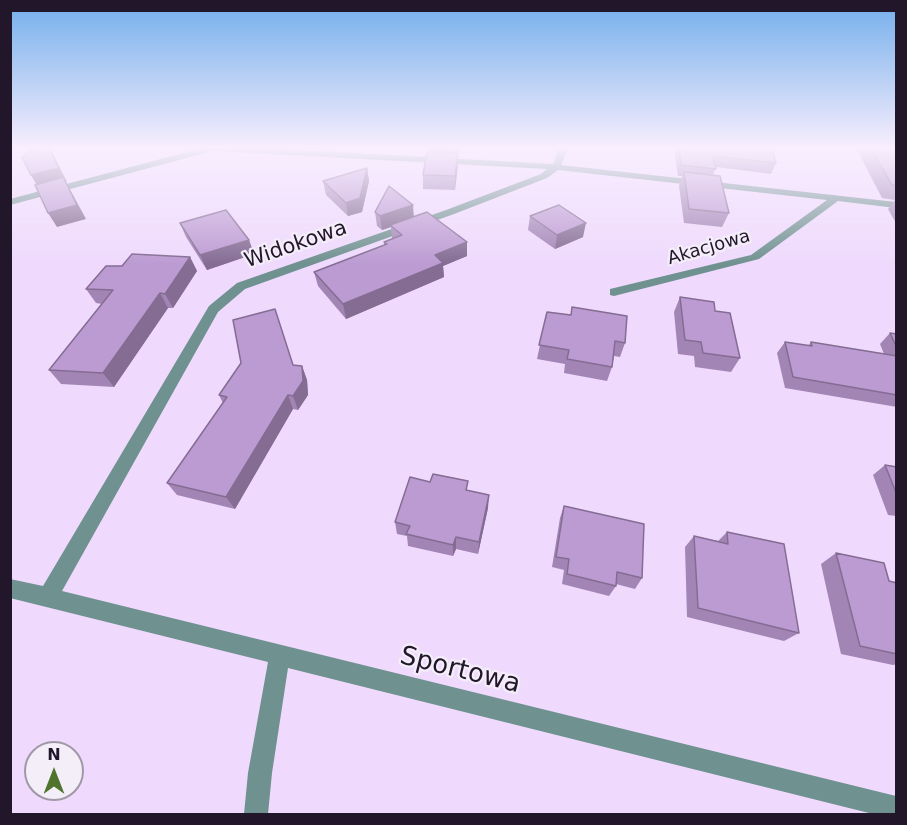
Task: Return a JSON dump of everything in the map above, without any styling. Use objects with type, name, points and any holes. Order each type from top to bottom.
[{"type":"street","points":[[10,202],[68,186]]},
{"type":"street","name":"Widokowa","points":[[47,598],[213,309],[241,286],[517,186]]},
{"type":"street","points":[[726,186],[897,205]]},
{"type":"street","name":"Akacjowa","points":[[614,292],[755,257],[835,199]]},
{"type":"street","name":"Sportowa","points":[[10,588],[897,808]]},
{"type":"street","points":[[256,814],[260,773],[280,655]]},
{"type":"building","points":[[36,186],[68,186],[77,205],[48,213]]},
{"type":"building","points":[[329,186],[363,186],[360,198],[346,203]]},
{"type":"building","points":[[389,186],[413,205],[380,216],[375,212]]},
{"type":"building","points":[[686,186],[723,186],[729,213],[689,209]]},
{"type":"building","points":[[559,205],[586,223],[557,235],[530,216]]},
{"type":"building","points":[[226,210],[249,240],[200,255],[180,223]]},
{"type":"building","points":[[427,212],[467,242],[435,255],[443,263],[343,304],[314,272],[387,244],[384,242],[402,235],[390,225]]},
{"type":"building","points":[[132,254],[190,257],[165,294],[160,293],[103,373],[49,370],[113,290],[86,289],[106,266],[122,266]]},
{"type":"building","points":[[680,297],[714,302],[715,311],[730,313],[740,358],[703,353],[701,342],[685,340]]},
{"type":"building","points":[[572,307],[627,316],[625,343],[615,341],[612,367],[567,359],[569,350],[539,345],[547,312],[571,315]]},
{"type":"building","points":[[275,309],[293,365],[302,366],[303,381],[293,396],[288,395],[226,497],[167,483],[227,397],[219,395],[241,363],[233,320]]},
{"type":"building","points":[[890,333],[897,334],[897,348]]},
{"type":"building","points":[[785,342],[812,346],[811,342],[897,356],[897,395],[793,377]]},
{"type":"building","points":[[885,465],[897,467],[897,495]]},
{"type":"building","points":[[433,474],[468,481],[466,490],[489,495],[479,542],[456,537],[453,545],[406,534],[410,526],[395,522],[410,477],[430,482]]},
{"type":"building","points":[[564,506],[644,524],[642,578],[617,572],[616,586],[567,574],[569,559],[556,557]]},
{"type":"building","points":[[727,532],[784,544],[799,633],[698,608],[694,536],[728,544]]},
{"type":"building","points":[[836,553],[884,563],[889,581],[897,583],[897,654],[860,646]]}]
